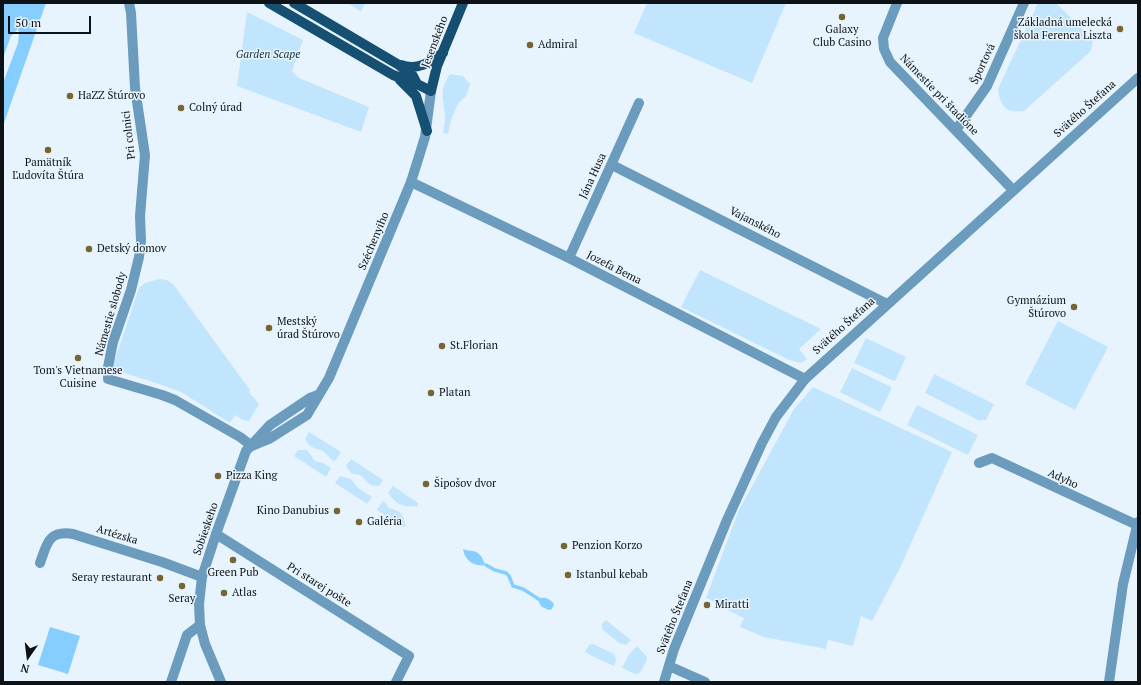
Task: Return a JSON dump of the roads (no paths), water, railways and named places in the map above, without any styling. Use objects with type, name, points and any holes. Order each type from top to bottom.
[{"type":"main road","points":[[269,3],[393,75],[404,83],[416,96],[427,131]]},
{"type":"main road","points":[[294,3],[399,65],[413,76],[417,84]]},
{"type":"main road","name":"Jesenského","points":[[431,91],[437,66],[463,3]]},
{"type":"main road","points":[[399,65],[408,68],[422,66],[443,52]]},
{"type":"main road","points":[[393,75],[431,91]]},
{"type":"street","name":"Pri colnici","points":[[129,3],[131,13],[135,88],[145,155],[140,216]]},
{"type":"street","name":"Námestie pri štadióne","points":[[897,3],[883,38],[884,49],[890,62],[1013,190]]},
{"type":"street","name":"Športová","points":[[956,130],[987,86],[1024,3]]},
{"type":"street","name":"Svätého Štefana","points":[[664,682],[674,649],[727,520],[762,444],[776,417],[805,378],[1138,78]]},
{"type":"street","name":"Széchenyiho","points":[[318,395],[329,378],[411,182],[427,131],[431,91]]},
{"type":"street","name":"Jána Husa","points":[[569,258],[639,103]]},
{"type":"street","name":"Vajanského","points":[[612,164],[887,304]]},
{"type":"street","name":"Jozefa Bema","points":[[411,182],[569,258],[805,378]]},
{"type":"street","name":"Námestie slobody","points":[[140,216],[141,241],[139,257],[131,290],[113,342],[108,367],[108,379],[174,400],[240,437],[252,446]]},
{"type":"street","name":"Sobieskeho","points":[[221,682],[205,644],[200,625],[199,604],[202,577],[216,534],[246,451],[270,425],[310,398],[318,395]]},
{"type":"street","name":"Adyho","points":[[979,463],[992,458],[1137,524],[1123,584],[1109,682]]},
{"type":"street","name":"Artézska","points":[[40,563],[49,540],[55,535],[62,533],[73,534],[137,554],[202,577]]},
{"type":"street","name":"Pri starej pošte","points":[[216,534],[409,656],[396,682]]},
{"type":"street","points":[[171,682],[187,635],[200,625]]},
{"type":"street","points":[[669,666],[705,682]]},
{"type":"water","points":[[3,3],[46,3],[3,126]]},
{"type":"water","points":[[463,549],[477,552],[486,565],[474,564],[468,560]]},
{"type":"water","points":[[541,598],[547,598],[554,604],[552,609],[549,610],[542,607],[539,603]]},
{"type":"water","points":[[50,627],[80,636],[68,674],[38,665]]},
{"type":"waterway","points":[[486,565],[495,570],[506,573],[509,576],[513,586],[523,589],[540,600]]},
{"type":"place","name":"Galaxy Club Casino","points":[[842,17]]},
{"type":"place","name":"Základná umelecká škola Ferenca Liszta","points":[[1120,29]]},
{"type":"place","name":"Admiral","points":[[530,45]]},
{"type":"place","name":"HaZZ Štúrovo","points":[[70,96]]},
{"type":"place","name":"Colný úrad","points":[[181,108]]},
{"type":"place","name":"Pamätník Ľudovíta Štúra","points":[[48,150]]},
{"type":"place","name":"Detský domov","points":[[89,249]]},
{"type":"place","name":"Gymnázium Štúrovo","points":[[1074,307]]},
{"type":"place","name":"Mestský úrad Štúrovo","points":[[269,328]]},
{"type":"place","name":"St.Florian","points":[[442,346]]},
{"type":"place","name":"Tom's Vietnamese Cuisine","points":[[78,358]]},
{"type":"place","name":"Platan","points":[[431,393]]},
{"type":"place","name":"Pizza King","points":[[218,476]]},
{"type":"place","name":"Šipošov dvor","points":[[426,484]]},
{"type":"place","name":"Kino Danubius","points":[[337,511]]},
{"type":"place","name":"Galéria","points":[[359,522]]},
{"type":"place","name":"Penzion Korzo","points":[[564,546]]},
{"type":"place","name":"Green Pub","points":[[233,560]]},
{"type":"place","name":"Istanbul kebab","points":[[568,575]]},
{"type":"place","name":"Seray restaurant","points":[[160,578]]},
{"type":"place","name":"Seray","points":[[182,586]]},
{"type":"place","name":"Atlas","points":[[224,593]]},
{"type":"place","name":"Miratti","points":[[707,605]]},
{"type":"park label","name":"Garden Scape","points":[[268,55]]}]
